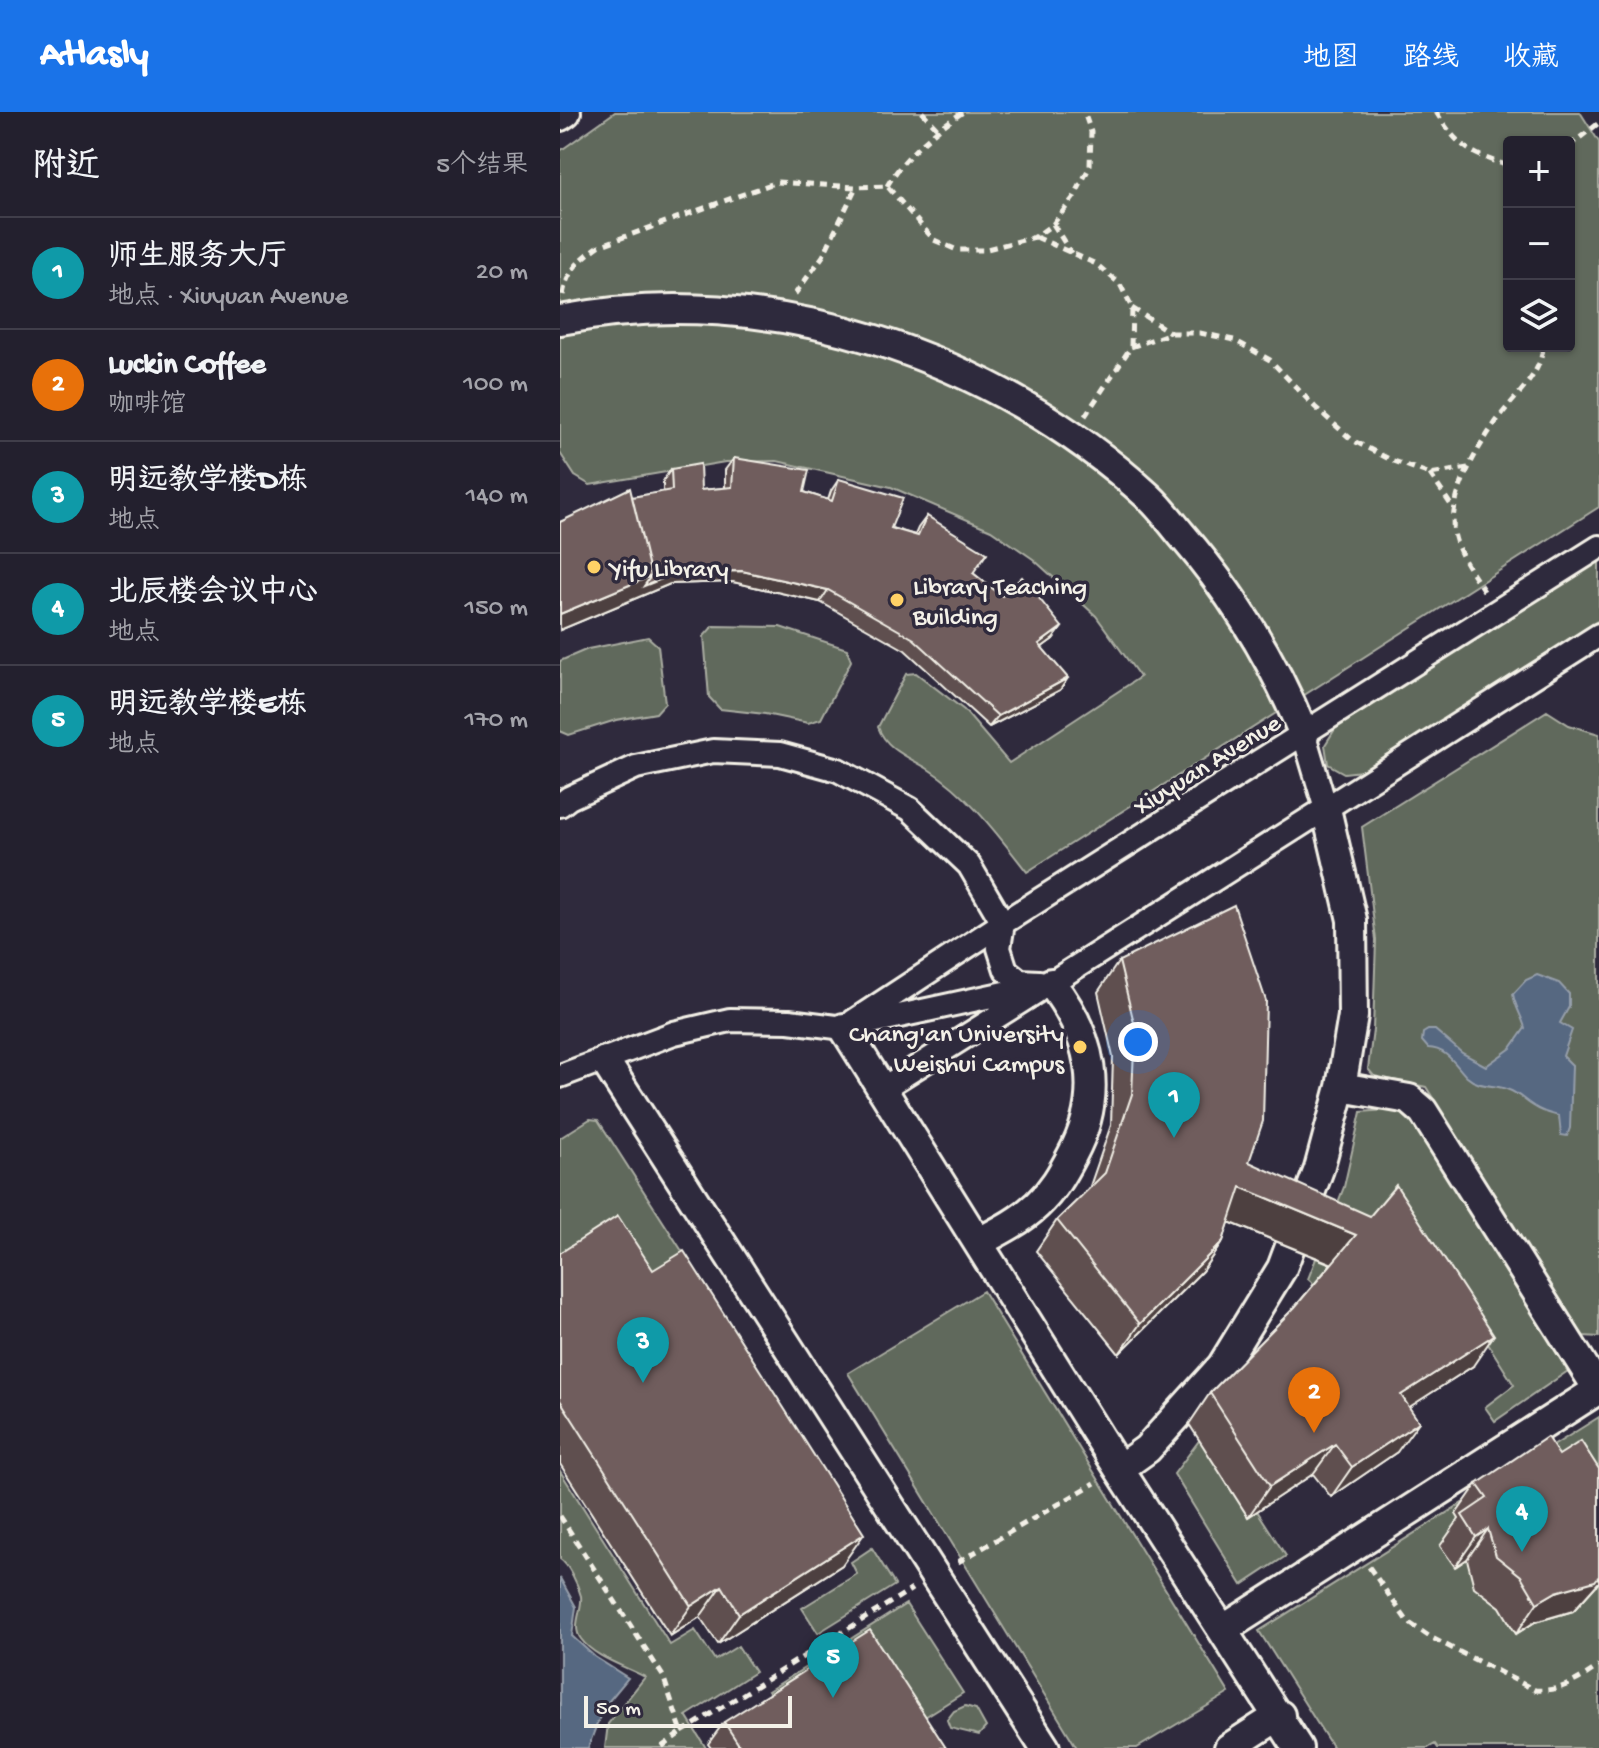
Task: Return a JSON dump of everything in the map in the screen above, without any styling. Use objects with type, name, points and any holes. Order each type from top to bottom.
[{"type":"street","points":[[560,116],[566,112]]},
{"type":"street","points":[[562,320],[626,311],[693,310],[790,318],[866,337],[942,364],[1012,398],[1072,436],[1151,499],[1213,571],[1260,642],[1304,735],[1326,809],[1352,920],[1353,1016],[1341,1087],[1319,1169],[1282,1268],[1222,1366],[1147,1449],[1119,1469]]},
{"type":"street","name":"Xiuyuan Avenue","points":[[844,1028],[1003,923],[1599,547]]},
{"type":"street","points":[[882,1089],[1599,635]]},
{"type":"street","points":[[560,805],[636,767],[713,751],[780,754],[838,770],[910,809],[969,865],[1003,923],[999,948],[1006,970],[1020,981],[1051,983],[1069,1006],[1086,1046],[1092,1076],[1084,1134],[1058,1183],[1035,1207],[1009,1227],[979,1242]]},
{"type":"street","points":[[560,1076],[674,1033],[730,1020],[789,1021],[844,1028],[1051,983]]},
{"type":"street","points":[[844,1028],[1119,1469],[1280,1715],[1298,1748]]},
{"type":"street","points":[[605,1061],[1045,1748]]},
{"type":"street","points":[[1224,1629],[1599,1389],[1423,1111],[1409,1099],[1341,1087]]},
{"type":"street","points":[[1229,1748],[1280,1715]]},
{"type":"path","points":[[922,112],[938,129]]},
{"type":"path","points":[[887,186],[900,164],[938,129],[963,112]]},
{"type":"path","points":[[887,186],[934,240],[957,250],[983,250],[1035,237],[1053,224],[1074,197],[1090,166],[1091,132],[1084,112]]},
{"type":"path","points":[[1436,112],[1450,134],[1475,156],[1503,164]]},
{"type":"path","points":[[1575,141],[1599,123]]},
{"type":"path","points":[[562,320],[566,278],[578,261],[599,246],[777,182],[887,186]]},
{"type":"path","points":[[790,318],[795,292],[823,256],[856,187]]},
{"type":"path","points":[[1053,224],[1071,253]]},
{"type":"path","points":[[1035,237],[1096,264],[1120,284],[1132,308],[1131,347],[1072,436]]},
{"type":"path","points":[[1132,308],[1171,333]]},
{"type":"path","points":[[1131,347],[1171,333],[1200,333],[1234,340],[1270,360],[1352,440],[1391,460],[1430,474],[1468,468]]},
{"type":"path","points":[[1497,612],[1459,548],[1454,536],[1453,508],[1468,468],[1507,407],[1530,382],[1542,352]]},
{"type":"path","points":[[1430,474],[1453,508]]},
{"type":"path","points":[[660,1748],[935,1575],[1119,1469]]},
{"type":"path","points":[[560,1516],[663,1676],[682,1732]]},
{"type":"path","points":[[1355,1545],[1408,1622],[1430,1637],[1535,1690],[1553,1692],[1599,1666]]},
{"type":"green space","points":[[615,112],[1580,112],[1599,142],[1599,507],[1027,872],[982,816],[956,790],[898,752],[886,741],[878,727],[906,674],[916,673],[964,710],[1009,763],[1140,677],[1096,616],[1033,559],[991,530],[891,487],[777,461],[725,462],[590,485],[575,476],[560,453],[560,151]]},
{"type":"green space","points":[[1599,561],[1599,620],[1362,771],[1344,773],[1328,764],[1325,745],[1335,729]]},
{"type":"green space","points":[[713,626],[780,627],[847,649],[851,661],[821,719],[808,723],[720,709],[709,697],[704,636]]},
{"type":"green space","points":[[648,637],[658,646],[665,703],[656,713],[616,720],[569,735],[560,731],[560,661],[588,649]]},
{"type":"green space","points":[[1547,711],[1569,725],[1599,734],[1599,1337],[1583,1336],[1426,1087],[1374,1076],[1368,1069],[1373,1030],[1376,940],[1362,827]]},
{"type":"green space","points":[[1398,1109],[1416,1128],[1568,1371],[1495,1421],[1485,1407],[1514,1385],[1409,1219],[1344,1311],[1308,1279],[1344,1187],[1361,1112]]},
{"type":"green space","points":[[590,1119],[598,1120],[689,1262],[666,1277],[566,1261],[560,1252],[560,1138]]},
{"type":"green space","points":[[983,1291],[1229,1693],[1137,1748],[1077,1748],[848,1373]]},
{"type":"green space","points":[[1219,1414],[1236,1478],[1286,1556],[1242,1585],[1174,1474]]},
{"type":"green space","points":[[1599,1417],[1599,1748],[1438,1748],[1435,1744],[1428,1748],[1333,1748],[1259,1631]]},
{"type":"green space","points":[[560,1471],[670,1645],[695,1630],[715,1660],[738,1646],[755,1672],[686,1716],[706,1748],[605,1748],[608,1724],[645,1677],[594,1651],[578,1634],[581,1596],[573,1576],[560,1559]]},
{"type":"green space","points":[[872,1548],[895,1585],[818,1633],[802,1608],[857,1574],[851,1562]]},
{"type":"green space","points":[[906,1604],[963,1693],[909,1727],[774,1699],[768,1691]]},
{"type":"green space","points":[[965,1706],[976,1709],[986,1727],[979,1735],[950,1728],[947,1720],[954,1711]]},
{"type":"water","points":[[1537,975],[1559,983],[1569,994],[1569,1007],[1560,1023],[1572,1030],[1563,1056],[1572,1065],[1570,1128],[1567,1136],[1561,1135],[1559,1116],[1541,1110],[1509,1090],[1472,1080],[1446,1054],[1428,1048],[1422,1041],[1423,1033],[1435,1030],[1462,1053],[1486,1066],[1511,1048],[1525,1028],[1513,994],[1526,980]]},
{"type":"water","points":[[560,1578],[576,1607],[572,1636],[595,1657],[628,1678],[603,1708],[588,1748],[560,1748]]},
{"type":"building","name":"Library Teaching Building","points":[[734,458],[809,470],[804,492],[832,501],[839,479],[903,498],[891,528],[918,536],[927,516],[987,553],[973,573],[1002,596],[1022,577],[1062,627],[1039,644],[1068,678],[998,716],[914,639],[828,590],[742,571],[679,572],[644,586],[651,576],[632,497],[672,490],[671,469],[700,464],[701,490],[732,487]]},
{"type":"building","name":"Yifu Library","points":[[630,488],[651,576],[560,614],[560,522]]},
{"type":"building","points":[[1234,905],[1266,1001],[1263,1121],[1249,1162],[1370,1216],[1396,1185],[1494,1335],[1401,1395],[1419,1422],[1352,1467],[1335,1444],[1270,1486],[1210,1393],[1295,1307],[1356,1235],[1241,1187],[1223,1241],[1140,1324],[1057,1220],[1105,1173],[1132,1094],[1135,1027],[1119,961]]},
{"type":"building","points":[[618,1216],[653,1270],[684,1251],[864,1534],[739,1614],[722,1586],[691,1606],[560,1400],[560,1253]]},
{"type":"building","points":[[1547,1437],[1559,1455],[1581,1441],[1599,1469],[1599,1576],[1595,1581],[1556,1592],[1537,1603],[1521,1576],[1496,1556],[1488,1529],[1476,1537],[1462,1515],[1487,1498],[1477,1484]]},
{"type":"building","points":[[870,1630],[946,1748],[741,1748],[724,1722]]},
{"type":"place","name":"Yifu Library","points":[[594,567]]},
{"type":"place","name":"Library Teaching Building","points":[[897,600]]},
{"type":"place","name":"Chang'an University Weishui Campus","points":[[1080,1047]]},
{"type":"place","name":"师生服务大厅","points":[[1174,1138]]},
{"type":"place","name":"明远教学楼D栋","points":[[643,1383]]},
{"type":"place","name":"Luckin Coffee","points":[[1314,1433]]},
{"type":"place","name":"北辰楼会议中心","points":[[1522,1552]]},
{"type":"place","name":"明远教学楼E栋","points":[[833,1698]]}]
